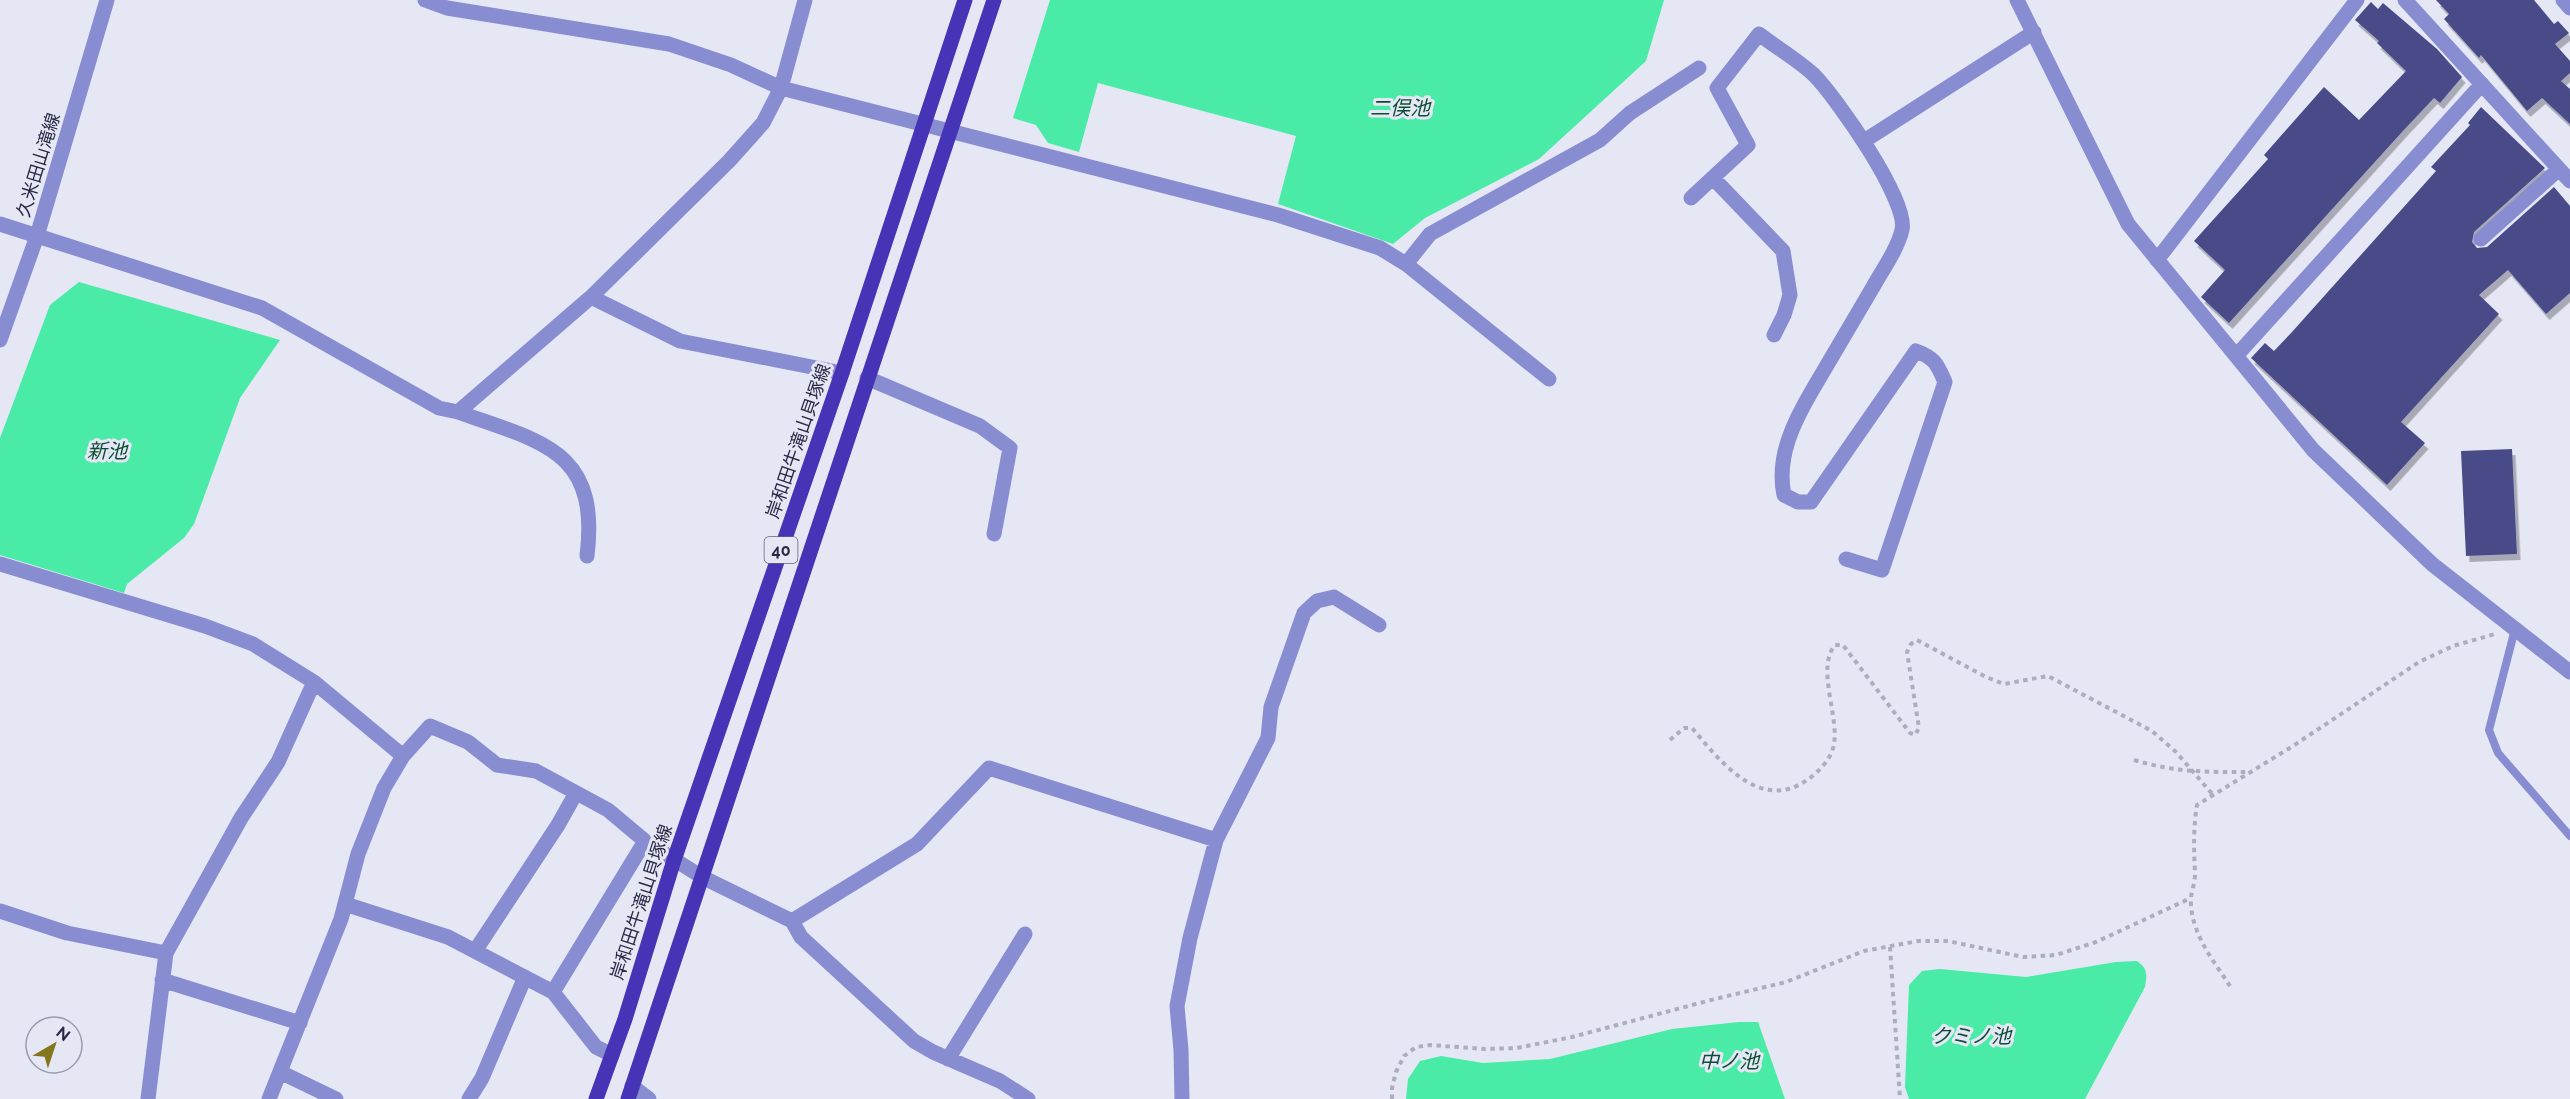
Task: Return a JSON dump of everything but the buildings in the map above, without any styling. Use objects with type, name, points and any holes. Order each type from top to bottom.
[{"type":"main road","name":"岸和田牛滝山貝塚線","points":[[597,1099],[674,860],[842,373],[965,0]]},
{"type":"main road","name":"40","points":[[630,1093],[993,0]]},
{"type":"street","name":"久米田山滝線","points":[[0,340],[37,236],[107,0]]},
{"type":"street","points":[[458,412],[591,297],[729,160],[763,123],[781,88],[805,0]]},
{"type":"street","points":[[2018,0],[2128,224],[2313,450],[2432,564],[2570,672]]},
{"type":"street","points":[[2157,260],[2357,0]]},
{"type":"street","points":[[2405,0],[2570,181]]},
{"type":"street","points":[[2563,0],[2570,8]]},
{"type":"street","points":[[432,1],[447,8],[669,44],[731,65],[781,88],[1278,215],[1380,248],[1406,264],[1550,379]]},
{"type":"street","points":[[1864,141],[2034,32]]},
{"type":"street","points":[[1691,198],[1748,146],[1717,88],[1759,34],[1813,74],[1835,99],[1864,141],[1901,211],[1902,229],[1890,257],[1805,403],[1784,452],[1780,476],[1784,495],[1798,502],[1811,502],[1916,351],[1930,356],[1945,382],[1881,570],[1846,559]]},
{"type":"street","points":[[1406,264],[1430,234],[1600,140],[1630,113],[1699,68]]},
{"type":"street","points":[[2236,356],[2482,84]]},
{"type":"street","points":[[2481,239],[2559,169]]},
{"type":"street","points":[[1713,178],[1783,251],[1790,295],[1784,315],[1774,335]]},
{"type":"street","points":[[0,224],[262,309],[438,408],[458,412],[536,440],[566,459],[577,475],[584,493],[590,529],[587,556]]},
{"type":"street","points":[[591,297],[680,341],[842,373]]},
{"type":"street","points":[[867,378],[980,426],[1010,448],[994,534]]},
{"type":"street","points":[[0,564],[205,626],[254,644],[314,682],[403,756]]},
{"type":"street","points":[[1182,1099],[1177,1006],[1190,938],[1216,840],[1268,738],[1271,707],[1304,613],[1317,601],[1334,597],[1379,626]]},
{"type":"street","points":[[148,1099],[166,953],[241,818],[278,762],[314,682]]},
{"type":"street","points":[[269,1099],[345,904],[358,854],[384,788],[403,756],[430,726],[468,742],[497,765],[536,771],[608,810],[645,840],[702,877],[792,921],[801,937],[915,1041],[948,1059],[1000,1081],[1028,1099]]},
{"type":"street","points":[[792,921],[917,844],[989,768],[1216,840]]},
{"type":"street","points":[[475,951],[558,825],[576,793]]},
{"type":"street","points":[[553,992],[645,840]]},
{"type":"street","points":[[345,904],[448,937],[553,992],[597,1047],[612,1055]]},
{"type":"street","points":[[0,911],[67,933],[166,953]]},
{"type":"street","points":[[948,1059],[1025,934]]},
{"type":"street","points":[[469,1099],[482,1078],[525,977]]},
{"type":"street","points":[[162,980],[300,1023]]},
{"type":"street","points":[[280,1072],[336,1099]]},
{"type":"street","points":[[630,1093],[649,1099]]},
{"type":"lane","points":[[2515,629],[2489,730],[2498,753],[2570,836]]},
{"type":"path","points":[[2230,986],[2206,949],[2194,920],[2191,898],[2195,879],[2193,830],[2198,805],[2419,662],[2453,646],[2515,629]]},
{"type":"path","points":[[1670,740],[1683,728],[1692,728],[1724,765],[1752,786],[1775,791],[1796,788],[1814,775],[1829,758],[1834,743],[1828,667],[1829,652],[1835,645],[1843,645],[1910,733],[1915,735],[1919,728],[1907,652],[1911,644],[1917,640],[1986,677],[2004,684],[2048,676],[2152,731],[2176,752],[2214,796]]},
{"type":"path","points":[[2134,760],[2167,770],[2252,772]]},
{"type":"path","points":[[1392,1099],[1396,1072],[1404,1056],[1416,1047],[1430,1045],[1485,1049],[1517,1048],[1572,1037],[1786,982],[1864,951],[1918,941],[1948,941],[2023,957],[2056,955],[2096,942],[2191,898]]},
{"type":"path","points":[[1890,947],[1900,1099]]},
{"type":"water","name":"二俣池","points":[[1050,0],[1664,0],[1646,61],[1539,159],[1425,218],[1393,244],[1278,204],[1296,136],[1098,83],[1079,152],[1048,143],[1036,125],[1013,118]]},
{"type":"water","name":"新池","points":[[79,282],[280,340],[240,398],[194,524],[184,538],[127,584],[124,593],[0,555],[0,438],[50,305]]},
{"type":"water","name":"クミノ池","points":[[2137,961],[2146,972],[2145,987],[2085,1099],[1909,1099],[1905,1087],[1909,985],[1922,971],[1940,969],[2026,977],[2116,962]]},
{"type":"water","name":"中ノ池","points":[[1758,1022],[1785,1099],[1406,1099],[1408,1079],[1420,1061],[1441,1056],[1483,1063],[1550,1059],[1672,1029]]}]
